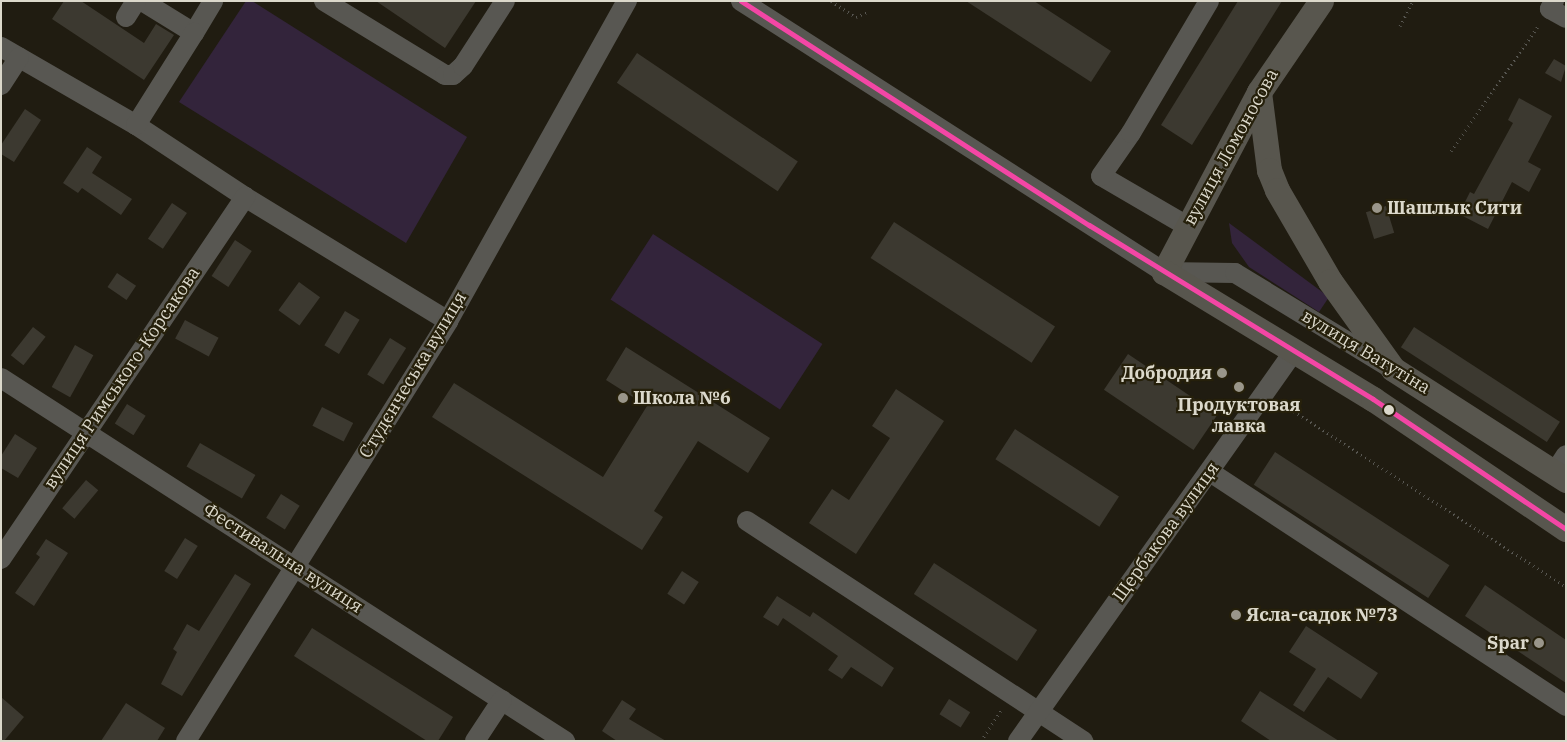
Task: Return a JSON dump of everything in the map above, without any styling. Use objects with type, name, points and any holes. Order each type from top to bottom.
[{"type":"main road","name":"вулиця Ломоносова","points":[[1164,272],[1259,92],[1320,1]]},
{"type":"main road","points":[[1259,92],[1269,170],[1277,190],[1330,281],[1393,369]]},
{"type":"main road","name":"вулиця Ватутіна","points":[[1164,272],[1373,399],[1566,529]]},
{"type":"main road","name":"вулиця Ватутіна","points":[[1393,369],[1562,469]]},
{"type":"street","points":[[142,1],[194,32]]},
{"type":"street","points":[[136,125],[212,1]]},
{"type":"street","points":[[324,1],[445,75],[453,75],[462,66],[505,1]]},
{"type":"street","name":"Студєнчеська вулиця","points":[[186,741],[448,321],[627,1]]},
{"type":"street","name":"вулиця Ватутіна","points":[[741,1],[1164,272],[1235,273],[1393,369]]},
{"type":"street","points":[[1187,226],[1101,176],[1131,133],[1209,1]]},
{"type":"street","points":[[1,47],[136,125],[245,197],[448,321]]},
{"type":"street","points":[[1,85],[19,57]]},
{"type":"street","name":"вулиця Римського-Корсакова","points":[[1,559],[84,432],[245,197]]},
{"type":"street","name":"Щербакова вулиця","points":[[1018,741],[1037,711],[1210,472],[1293,352]]},
{"type":"street","name":"Фестивальна вулиця","points":[[1,378],[296,565],[565,741]]},
{"type":"street","points":[[1210,472],[1566,706]]},
{"type":"street","points":[[747,521],[1083,741]]},
{"type":"street","points":[[475,741],[502,700]]},
{"type":"path","points":[[831,1],[856,17],[867,12]]},
{"type":"path","points":[[1400,26],[1413,1]]},
{"type":"path","points":[[1451,151],[1557,10]]},
{"type":"path","points":[[1265,394],[1566,587]]},
{"type":"path","points":[[981,741],[1012,694]]},
{"type":"shaded area","points":[[246,1],[252,1],[467,137],[406,243],[179,102]]},
{"type":"shaded area","points":[[1229,223],[1329,297],[1319,312],[1249,267],[1232,243]]},
{"type":"shaded area","points":[[653,234],[822,344],[780,409],[611,299]]},
{"type":"building","points":[[64,1],[81,1],[144,43],[156,24],[174,35],[144,80],[52,19]]},
{"type":"building","points":[[376,1],[476,1],[445,48]]},
{"type":"building","points":[[966,1],[1034,1],[1111,51],[1091,82]]},
{"type":"building","points":[[1238,1],[1282,1],[1192,145],[1161,125]]},
{"type":"building","points":[[637,53],[798,161],[778,191],[617,83]]},
{"type":"building","points":[[1554,59],[1566,66],[1561,82],[1545,73]]},
{"type":"building","points":[[1519,98],[1552,116],[1528,162],[1541,169],[1529,192],[1512,182],[1488,229],[1459,214],[1470,192],[1474,194],[1513,123],[1508,120]]},
{"type":"building","points":[[25,109],[41,120],[14,162],[1,154],[1,145]]},
{"type":"building","points":[[87,147],[102,157],[92,173],[132,199],[121,215],[82,188],[78,193],[63,183]]},
{"type":"building","points":[[172,203],[187,213],[163,249],[148,239]]},
{"type":"building","points":[[1386,206],[1394,233],[1374,239],[1366,212]]},
{"type":"building","points":[[894,222],[1055,327],[1032,363],[871,258]]},
{"type":"building","points":[[235,240],[252,251],[228,287],[212,276]]},
{"type":"building","points":[[117,273],[136,286],[127,300],[107,287]]},
{"type":"building","points":[[299,282],[320,297],[299,326],[278,310]]},
{"type":"building","points":[[345,311],[360,320],[339,354],[324,345]]},
{"type":"building","points":[[185,320],[219,338],[209,356],[175,339]]},
{"type":"building","points":[[33,327],[46,337],[23,365],[11,355]]},
{"type":"building","points":[[1414,327],[1560,422],[1547,442],[1401,347]]},
{"type":"building","points":[[390,338],[406,348],[383,385],[367,374]]},
{"type":"building","points":[[75,345],[93,355],[70,397],[52,387]]},
{"type":"building","points":[[626,347],[770,438],[748,473],[698,441],[654,511],[663,517],[642,550],[432,417],[454,383],[603,477],[647,406],[606,380]]},
{"type":"building","points":[[1128,354],[1218,414],[1193,450],[1104,390]]},
{"type":"building","points":[[896,389],[944,421],[856,554],[809,523],[832,489],[849,500],[890,438],[872,426]]},
{"type":"building","points":[[127,404],[146,416],[133,435],[115,424]]},
{"type":"building","points":[[322,407],[353,423],[344,442],[312,426]]},
{"type":"building","points":[[1015,429],[1119,497],[1099,527],[995,459]]},
{"type":"building","points":[[15,434],[37,448],[18,478],[1,468],[1,456]]},
{"type":"building","points":[[200,443],[255,475],[242,498],[186,466]]},
{"type":"building","points":[[1275,452],[1449,565],[1428,598],[1254,485]]},
{"type":"building","points":[[86,480],[98,490],[74,519],[62,508]]},
{"type":"building","points":[[281,494],[300,506],[285,529],[266,518]]},
{"type":"building","points":[[185,538],[198,546],[177,579],[164,571]]},
{"type":"building","points":[[46,539],[68,553],[34,606],[15,593],[40,557],[36,554]]},
{"type":"building","points":[[934,563],[1037,630],[1017,661],[914,594]]},
{"type":"building","points":[[682,571],[699,582],[684,605],[667,594]]},
{"type":"building","points":[[235,574],[251,584],[182,696],[161,684],[177,652],[173,649],[187,624],[199,631]]},
{"type":"building","points":[[1485,585],[1566,640],[1566,683],[1465,616]]},
{"type":"building","points":[[777,596],[810,617],[813,612],[894,668],[882,687],[851,667],[842,679],[828,670],[838,656],[783,618],[778,626],[763,617]]},
{"type":"building","points":[[1306,626],[1378,673],[1361,699],[1328,677],[1304,712],[1293,705],[1316,669],[1289,652]]},
{"type":"building","points":[[312,628],[453,717],[438,741],[427,741],[294,656]]},
{"type":"building","points":[[1260,691],[1339,741],[1271,741],[1241,721]]},
{"type":"building","points":[[1,697],[24,717],[4,741],[1,741]]},
{"type":"building","points":[[949,699],[970,712],[961,728],[939,714]]},
{"type":"building","points":[[622,700],[636,709],[629,719],[666,741],[617,741],[602,731]]},
{"type":"building","points":[[126,703],[165,728],[157,741],[101,741]]},
{"type":"transit line","points":[[741,1],[1089,225],[1373,399],[1566,529]]},
{"type":"place","name":"Шашлык Сити","points":[[1377,208]]},
{"type":"place","name":"Добродия","points":[[1222,373]]},
{"type":"place","name":"Продуктовая лавка","points":[[1239,387]]},
{"type":"place","name":"Школа №6","points":[[623,398]]},
{"type":"place","name":"Ясла-садок №73","points":[[1236,615]]},
{"type":"place","name":"Spar","points":[[1539,643]]}]
